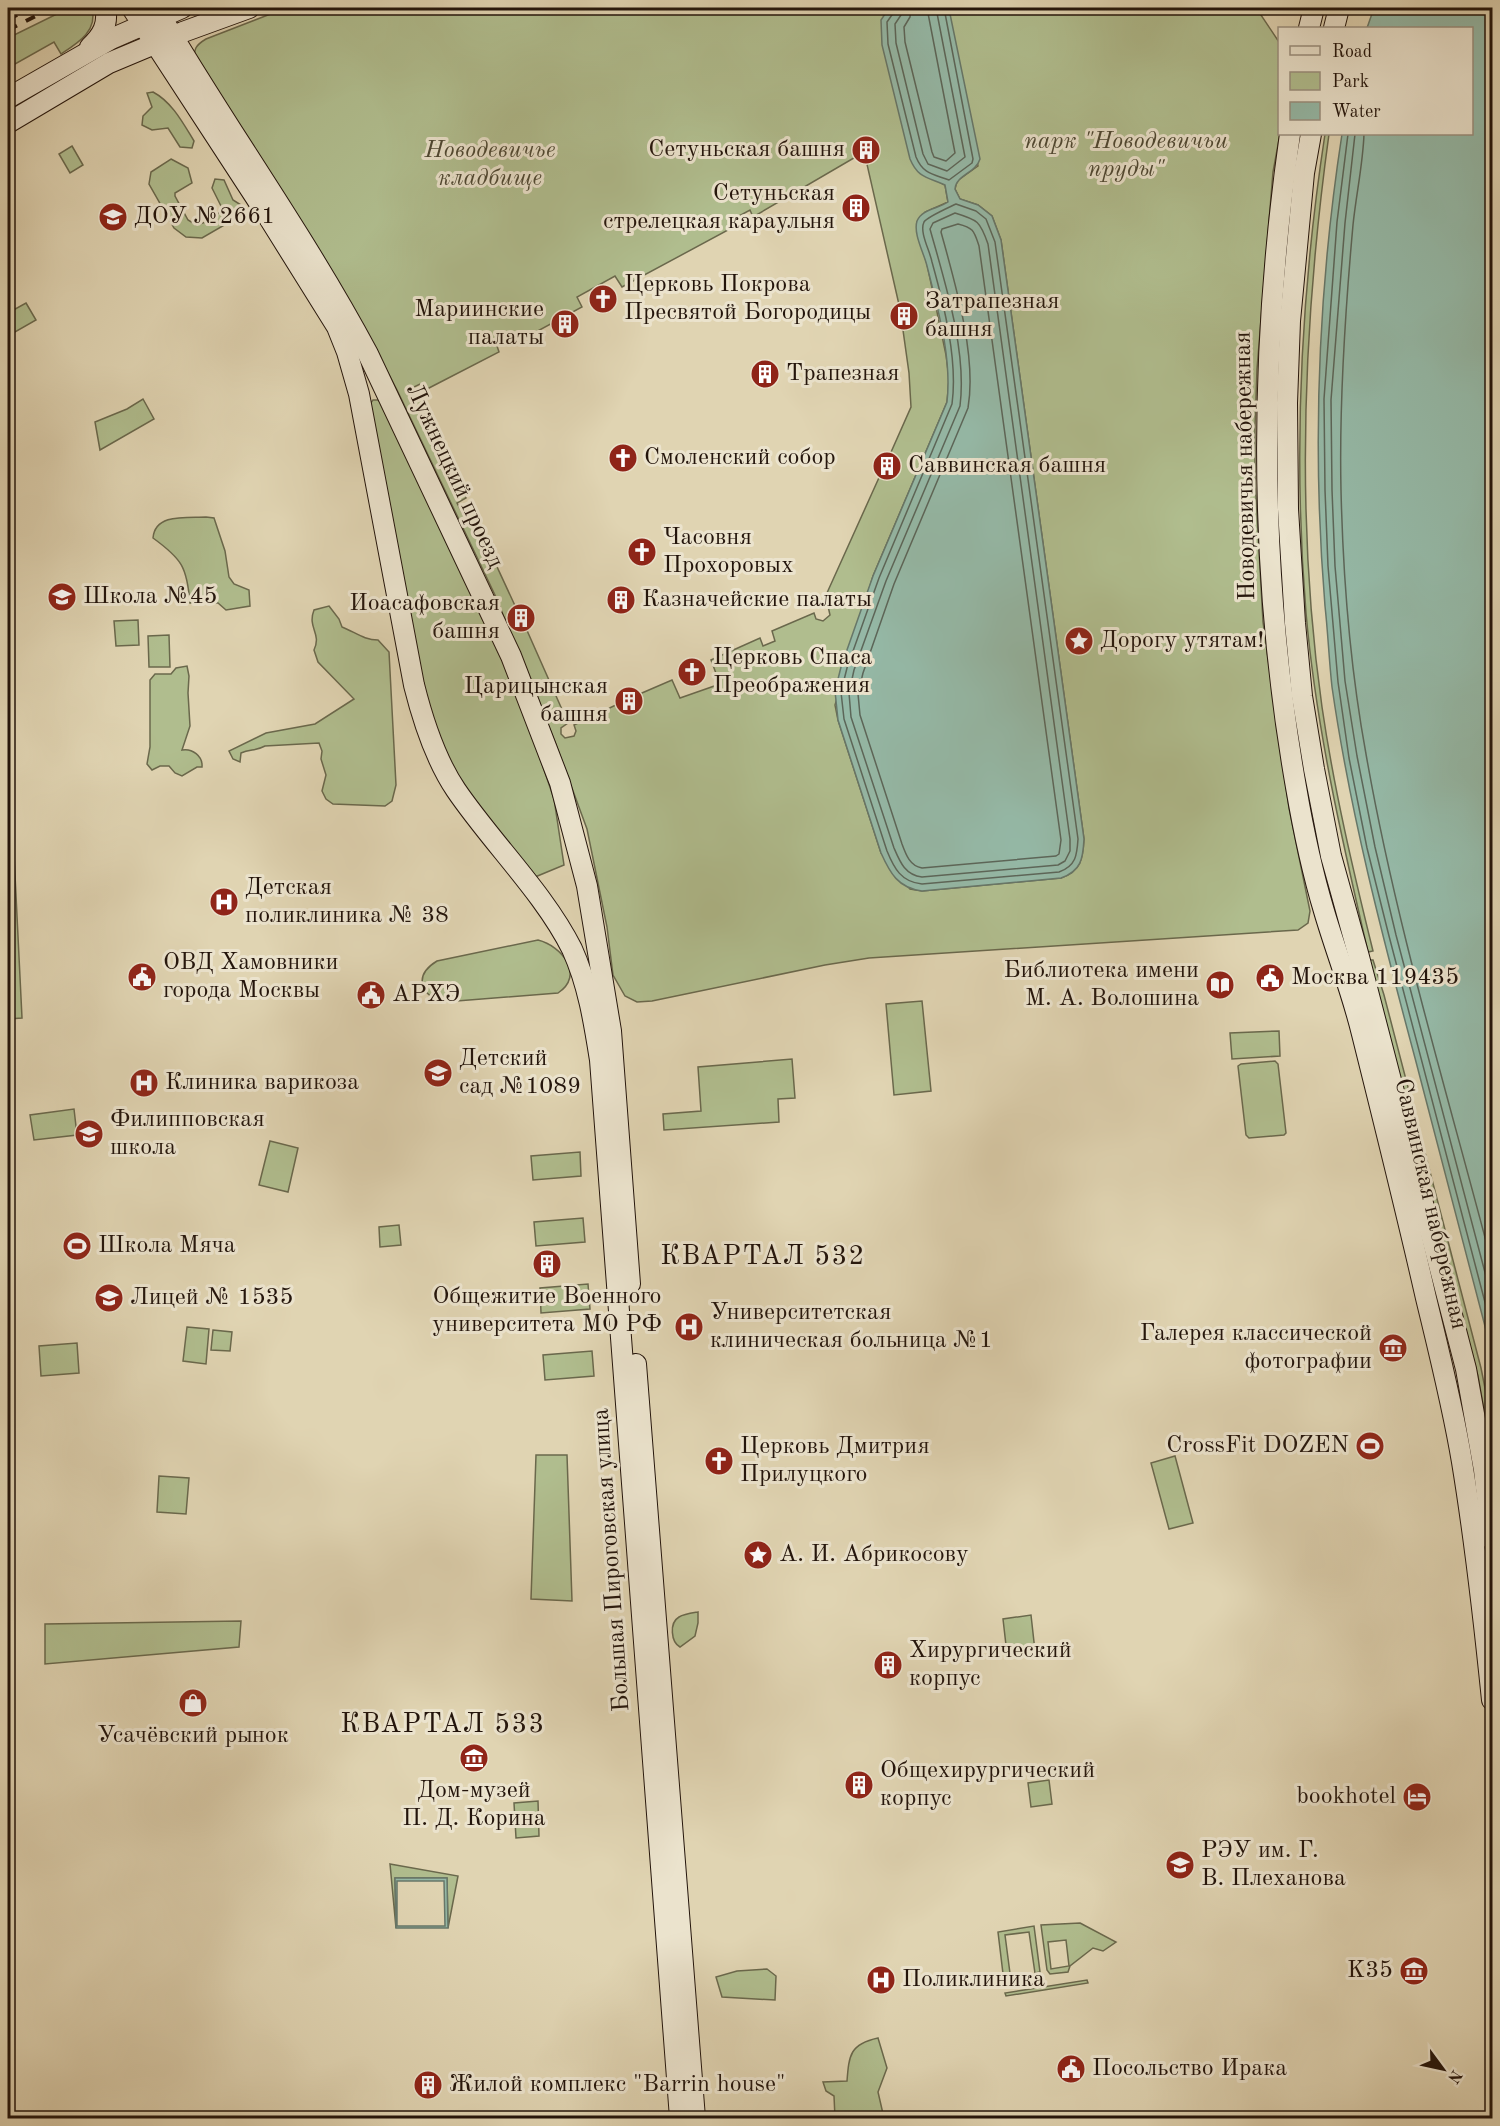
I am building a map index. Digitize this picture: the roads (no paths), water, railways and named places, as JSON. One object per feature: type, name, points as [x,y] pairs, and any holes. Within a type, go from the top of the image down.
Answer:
[{"type":"main road","points":[[81,54],[102,33],[107,19],[105,8]]},
{"type":"main road","name":"Лужнецкий проезд","points":[[132,8],[143,24],[164,40],[357,334],[511,656],[560,783],[587,886],[608,1008]]},
{"type":"main road","points":[[8,98],[81,54],[143,24],[158,10],[182,8]]},
{"type":"main road","points":[[8,123],[109,63],[249,8]]},
{"type":"main road","points":[[1309,27],[1314,8]]},
{"type":"main road","points":[[1334,27],[1339,8]]},
{"type":"main road","name":"Лужнецкий проезд","points":[[158,10],[164,40],[337,327],[345,345],[359,394],[414,685]]},
{"type":"main road","name":"Новодевичья набережная","points":[[1290,135],[1277,236],[1271,309],[1266,414],[1267,514],[1274,629],[1291,757],[1313,869],[1333,938]]},
{"type":"main road","name":"Новодевичья набережная","points":[[1311,135],[1290,321],[1287,403],[1288,509],[1294,623],[1302,696],[1314,769],[1331,856],[1353,935]]},
{"type":"main road","name":"Большая Пироговская улица","points":[[414,685],[428,733],[455,789],[528,883],[560,929],[578,962],[589,999],[600,1060],[680,2118]]},
{"type":"main road","name":"Саввинская набережная","points":[[1353,935],[1466,1369],[1484,1470],[1492,1540]]},
{"type":"main road","name":"Саввинская набережная","points":[[1333,938],[1359,1020],[1447,1386],[1470,1519],[1492,1700]]},
{"type":"main road","name":"Большая Пироговская улица","points":[[608,1008],[614,1058],[695,2118]]},
{"type":"water","points":[[892,8],[949,9],[980,159],[975,168],[959,180],[955,189],[960,199],[978,205],[992,216],[1001,240],[1084,839],[1080,863],[1073,872],[1061,878],[922,891],[901,883],[888,867],[881,853],[838,720],[835,691],[841,667],[873,576],[947,402],[946,351],[916,226],[919,217],[923,214],[948,202],[945,185],[920,173],[910,159],[882,45],[881,20]]},
{"type":"water","points":[[1374,8],[1492,8],[1492,1353],[1368,873],[1339,734],[1332,687],[1325,606],[1318,429],[1327,251],[1342,135],[1473,135],[1473,27],[1367,27]]},
{"type":"water","points":[[395,1878],[447,1878],[448,1928],[396,1928]],"holes":[[[397,1881],[444,1881],[445,1926],[397,1926]]]},
{"type":"railway","points":[[8,19],[32,8]]},
{"type":"railway","points":[[8,30],[52,8]]},
{"type":"place","name":"Сетуньская башня","points":[[866,150]]},
{"type":"place","name":"Сетуньская стрелецкая караульня","points":[[856,208]]},
{"type":"place","name":"ДОУ №2661","points":[[113,217]]},
{"type":"place","name":"Церковь Покрова Пресвятой Богородицы","points":[[603,299]]},
{"type":"place","name":"Затрапезная башня","points":[[904,316]]},
{"type":"place","name":"Мариинские палаты","points":[[565,324]]},
{"type":"place","name":"Трапезная","points":[[765,374]]},
{"type":"place","name":"Смоленский собор","points":[[623,458]]},
{"type":"place","name":"Саввинская башня","points":[[887,466]]},
{"type":"place","name":"Часовня Прохоровых","points":[[642,552]]},
{"type":"place","name":"Школа №45","points":[[62,597]]},
{"type":"place","name":"Казначейские палаты","points":[[621,600]]},
{"type":"place","name":"Иоасафовская башня","points":[[521,618]]},
{"type":"place","name":"Дорогу утятам!","points":[[1079,641]]},
{"type":"place","name":"Церковь Спаса Преображения","points":[[692,672]]},
{"type":"place","name":"Царицынская башня","points":[[629,701]]},
{"type":"place","name":"Детская поликлиника № 38","points":[[224,902]]},
{"type":"place","name":"ОВД Хамовники города Москвы","points":[[142,977]]},
{"type":"place","name":"Москва 119435","points":[[1270,978]]},
{"type":"place","name":"Библиотека имени М. А. Волошина","points":[[1220,985]]},
{"type":"place","name":"АРХЭ","points":[[371,995]]},
{"type":"place","name":"Детский сад №1089","points":[[438,1073]]},
{"type":"place","name":"Клиника варикоза","points":[[144,1083]]},
{"type":"place","name":"Филипповская школа","points":[[89,1134]]},
{"type":"place","name":"Школа Мяча","points":[[77,1246]]},
{"type":"place","name":"Общежитие Военного университета МО РФ","points":[[547,1264]]},
{"type":"place","name":"Лицей № 1535","points":[[109,1298]]},
{"type":"place","name":"Университетская клиническая больница №1","points":[[689,1327]]},
{"type":"place","name":"Галерея классической фотографии","points":[[1393,1348]]},
{"type":"place","name":"CrossFit DOZEN","points":[[1370,1446]]},
{"type":"place","name":"Церковь Дмитрия Прилуцкого","points":[[719,1461]]},
{"type":"place","name":"А. И. Абрикосову","points":[[758,1555]]},
{"type":"place","name":"Хирургический корпус","points":[[888,1665]]},
{"type":"place","name":"Усачёвский рынок","points":[[193,1703]]},
{"type":"place","name":"Дом-музей П. Д. Корина","points":[[474,1758]]},
{"type":"place","name":"Общехирургический корпус","points":[[859,1785]]},
{"type":"place","name":"bookhotel","points":[[1417,1797]]},
{"type":"place","name":"РЭУ им. Г. В. Плеханова","points":[[1180,1865]]},
{"type":"place","name":"K35","points":[[1414,1971]]},
{"type":"place","name":"Поликлиника","points":[[881,1980]]},
{"type":"place","name":"Посольство Ирака","points":[[1071,2069]]},
{"type":"place","name":"Жилой комплекс \"Barrin house\"","points":[[428,2085]]},
{"type":"district","name":"КВАРТАЛ 532","points":[[763,1256]]},
{"type":"district","name":"КВАРТАЛ 533","points":[[443,1724]]},
{"type":"park label","name":"парк \"Новодевичьи пруды\"","points":[[1126,156]]},
{"type":"park label","name":"Новодевичье кладбище","points":[[490,165]]}]
